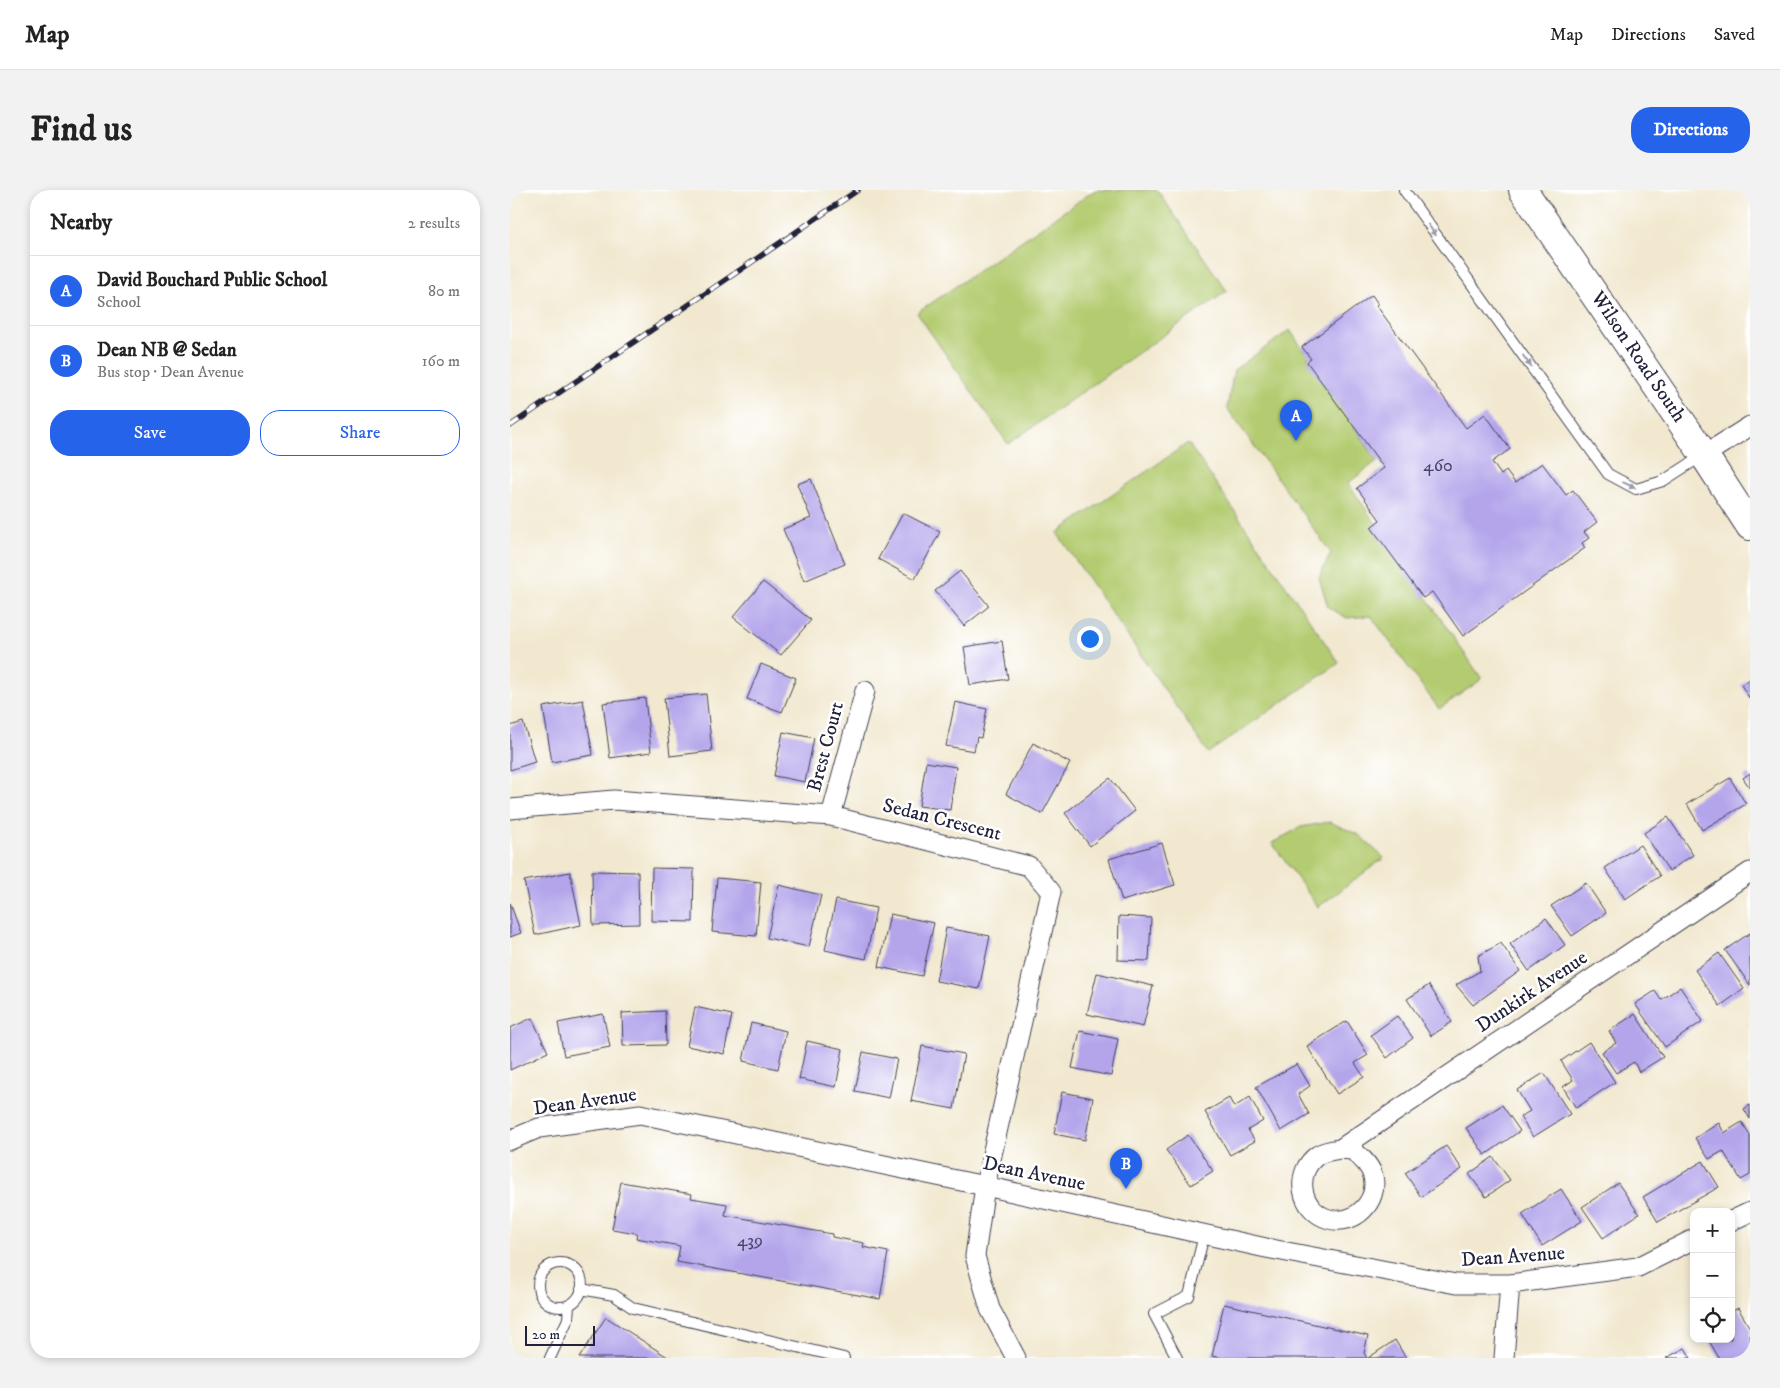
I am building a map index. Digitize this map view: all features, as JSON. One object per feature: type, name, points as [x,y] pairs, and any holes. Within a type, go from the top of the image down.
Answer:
[{"type":"main road","name":"Wilson Road South","points":[[1523,190],[1704,455],[1750,526]]},
{"type":"street","points":[[1704,455],[1750,426]]},
{"type":"street","name":"Brest Court","points":[[831,816],[865,691]]},
{"type":"street","name":"Sedan Crescent","points":[[510,809],[614,800],[831,816],[1029,866],[1051,892],[985,1186]]},
{"type":"street","name":"Dunkirk Avenue","points":[[1340,1149],[1750,872]]},
{"type":"street","name":"Dean Avenue","points":[[510,1140],[539,1128],[640,1114],[985,1186],[1266,1248],[1456,1284],[1510,1284],[1638,1267],[1690,1241]]},
{"type":"street","points":[[985,1186],[975,1256],[990,1309],[1016,1358]]},
{"type":"street","points":[[1735,1219],[1750,1212]]},
{"type":"street","points":[[1504,1358],[1510,1284]]},
{"type":"lane","points":[[1404,190],[1608,474],[1636,489],[1663,481],[1704,455]]},
{"type":"lane","points":[[1177,1358],[1154,1314],[1189,1296],[1204,1234]]},
{"type":"lane","points":[[556,1263],[570,1266],[580,1276],[582,1282],[581,1289],[575,1301],[569,1305],[554,1307],[542,1298],[538,1292],[537,1284],[543,1270],[556,1263]]},
{"type":"lane","points":[[581,1289],[614,1294],[633,1308],[844,1358]]},
{"type":"lane","points":[[550,1358],[568,1319],[569,1305]]},
{"type":"green space","points":[[1095,190],[1157,190],[1227,291],[1008,444],[917,313]]},
{"type":"green space","points":[[1290,330],[1377,461],[1348,483],[1482,679],[1439,709],[1371,616],[1347,618],[1328,607],[1319,577],[1331,553],[1227,408],[1234,370]]},
{"type":"green space","points":[[1188,443],[1339,663],[1208,753],[1057,533]]},
{"type":"green space","points":[[1330,822],[1359,835],[1384,858],[1318,907],[1272,843],[1301,827]]},
{"type":"building","points":[[1372,295],[1378,304],[1376,305],[1466,428],[1485,414],[1510,449],[1492,462],[1501,475],[1506,471],[1515,483],[1542,463],[1566,495],[1573,490],[1597,522],[1584,532],[1589,538],[1582,543],[1585,548],[1463,636],[1432,592],[1423,598],[1371,527],[1380,520],[1357,488],[1384,468],[1307,362],[1311,359],[1302,347]]},
{"type":"building","points":[[811,479],[845,564],[804,581],[783,529],[811,518],[797,484]]},
{"type":"building","points":[[903,513],[940,532],[915,579],[878,559]]},
{"type":"building","points":[[960,571],[989,606],[964,626],[935,591]]},
{"type":"building","points":[[763,582],[811,620],[781,655],[733,617]]},
{"type":"building","points":[[1002,641],[1008,679],[970,685],[964,647]]},
{"type":"building","points":[[761,664],[796,678],[782,712],[747,699]]},
{"type":"building","points":[[1750,679],[1750,699],[1741,685]]},
{"type":"building","points":[[706,694],[712,751],[670,756],[664,698]]},
{"type":"building","points":[[645,698],[651,752],[610,758],[603,703]]},
{"type":"building","points":[[583,700],[593,755],[552,762],[543,707]]},
{"type":"building","points":[[955,702],[987,709],[981,738],[977,737],[974,751],[946,746]]},
{"type":"building","points":[[523,722],[535,762],[510,770],[510,726]]},
{"type":"building","points":[[783,732],[814,738],[805,782],[774,776]]},
{"type":"building","points":[[1033,743],[1070,763],[1042,814],[1006,794]]},
{"type":"building","points":[[926,762],[956,767],[950,810],[919,806]]},
{"type":"building","points":[[1750,773],[1750,788],[1743,778]]},
{"type":"building","points":[[1110,778],[1135,811],[1090,846],[1065,813]]},
{"type":"building","points":[[1730,778],[1746,804],[1702,830],[1687,804]]},
{"type":"building","points":[[1668,817],[1693,855],[1669,871],[1644,833]]},
{"type":"building","points":[[1162,843],[1175,885],[1122,901],[1109,859]]},
{"type":"building","points":[[1640,845],[1660,876],[1625,899],[1605,868]]},
{"type":"building","points":[[652,868],[694,869],[693,922],[651,921]]},
{"type":"building","points":[[592,871],[638,872],[639,924],[593,925]]},
{"type":"building","points":[[570,872],[581,925],[535,935],[524,881]]},
{"type":"building","points":[[717,878],[761,882],[756,936],[712,932]]},
{"type":"building","points":[[1586,883],[1606,913],[1572,936],[1551,906]]},
{"type":"building","points":[[779,885],[821,895],[809,947],[767,938]]},
{"type":"building","points":[[836,900],[876,908],[866,959],[825,950]]},
{"type":"building","points":[[510,903],[521,933],[510,937]]},
{"type":"building","points":[[890,914],[934,923],[922,976],[879,967]]},
{"type":"building","points":[[1119,916],[1151,918],[1149,961],[1118,960]]},
{"type":"building","points":[[1546,918],[1565,945],[1529,971],[1510,944]]},
{"type":"building","points":[[946,928],[990,936],[979,989],[936,981]]},
{"type":"building","points":[[1750,933],[1750,985],[1725,950]]},
{"type":"building","points":[[1501,943],[1520,971],[1473,1005],[1456,985],[1480,971],[1478,956]]},
{"type":"building","points":[[1719,953],[1744,989],[1720,1006],[1695,970]]},
{"type":"building","points":[[1097,973],[1153,986],[1143,1027],[1087,1014]]},
{"type":"building","points":[[1429,985],[1452,1022],[1431,1036],[1407,999]]},
{"type":"building","points":[[1680,987],[1703,1021],[1665,1047],[1635,1004],[1655,991],[1661,1000]]},
{"type":"building","points":[[695,1007],[732,1015],[724,1054],[687,1046]]},
{"type":"building","points":[[665,1011],[666,1045],[623,1046],[622,1013]]},
{"type":"building","points":[[603,1014],[610,1047],[564,1056],[558,1023]]},
{"type":"building","points":[[1635,1014],[1663,1057],[1639,1072],[1634,1062],[1616,1073],[1602,1052],[1616,1043],[1609,1031]]},
{"type":"building","points":[[1397,1016],[1413,1038],[1387,1058],[1371,1035]]},
{"type":"building","points":[[532,1018],[548,1052],[510,1070],[510,1028]]},
{"type":"building","points":[[1347,1021],[1368,1055],[1355,1063],[1364,1077],[1337,1094],[1307,1046]]},
{"type":"building","points":[[751,1023],[786,1031],[778,1069],[743,1061]]},
{"type":"building","points":[[1080,1031],[1118,1039],[1111,1076],[1072,1068]]},
{"type":"building","points":[[807,1041],[843,1049],[836,1087],[799,1079]]},
{"type":"building","points":[[1589,1042],[1615,1082],[1576,1108],[1563,1087],[1573,1080],[1561,1061]]},
{"type":"building","points":[[922,1046],[964,1054],[954,1109],[911,1101]]},
{"type":"building","points":[[863,1052],[897,1059],[889,1098],[855,1091]]},
{"type":"building","points":[[1297,1064],[1310,1086],[1298,1094],[1309,1114],[1281,1131],[1256,1087]]},
{"type":"building","points":[[1544,1073],[1570,1114],[1533,1137],[1520,1117],[1530,1111],[1517,1090]]},
{"type":"building","points":[[1062,1092],[1093,1098],[1085,1140],[1054,1134]]},
{"type":"building","points":[[1250,1097],[1263,1121],[1248,1130],[1255,1141],[1230,1155],[1205,1112],[1229,1098],[1234,1107]]},
{"type":"building","points":[[1502,1105],[1520,1131],[1485,1155],[1466,1128]]},
{"type":"building","points":[[1750,1105],[1750,1119],[1744,1109]]},
{"type":"building","points":[[1742,1122],[1750,1135],[1750,1175],[1741,1180],[1723,1151],[1709,1159],[1695,1138],[1719,1123],[1724,1133]]},
{"type":"building","points":[[1188,1135],[1213,1171],[1191,1185],[1166,1150]]},
{"type":"building","points":[[1446,1146],[1462,1169],[1421,1197],[1405,1173]]},
{"type":"building","points":[[1493,1157],[1510,1180],[1486,1197],[1469,1174]]},
{"type":"building","points":[[1703,1161],[1719,1187],[1658,1222],[1643,1197]]},
{"type":"building","points":[[621,1182],[692,1194],[691,1198],[727,1204],[725,1215],[832,1234],[832,1237],[864,1243],[863,1247],[888,1252],[880,1299],[677,1262],[680,1246],[636,1238],[637,1233],[612,1229]]},
{"type":"building","points":[[1618,1183],[1639,1214],[1603,1238],[1582,1207]]},
{"type":"building","points":[[1561,1189],[1582,1221],[1542,1246],[1522,1214]]},
{"type":"building","points":[[1224,1304],[1368,1336],[1364,1353],[1367,1358],[1222,1358],[1212,1356]]},
{"type":"building","points":[[1738,1308],[1750,1328],[1750,1355],[1745,1358],[1719,1358],[1710,1343],[1735,1343],[1735,1310]]},
{"type":"building","points":[[606,1317],[669,1358],[579,1358]]},
{"type":"building","points":[[1395,1340],[1406,1358],[1368,1358]]},
{"type":"building","points":[[1685,1348],[1691,1358],[1666,1358]]},
{"type":"railway","points":[[510,426],[858,190]]},
{"type":"place","name":"David Bouchard Public School","points":[[1296,441]]},
{"type":"place","name":"Dean NB @ Sedan","points":[[1126,1189]]}]
